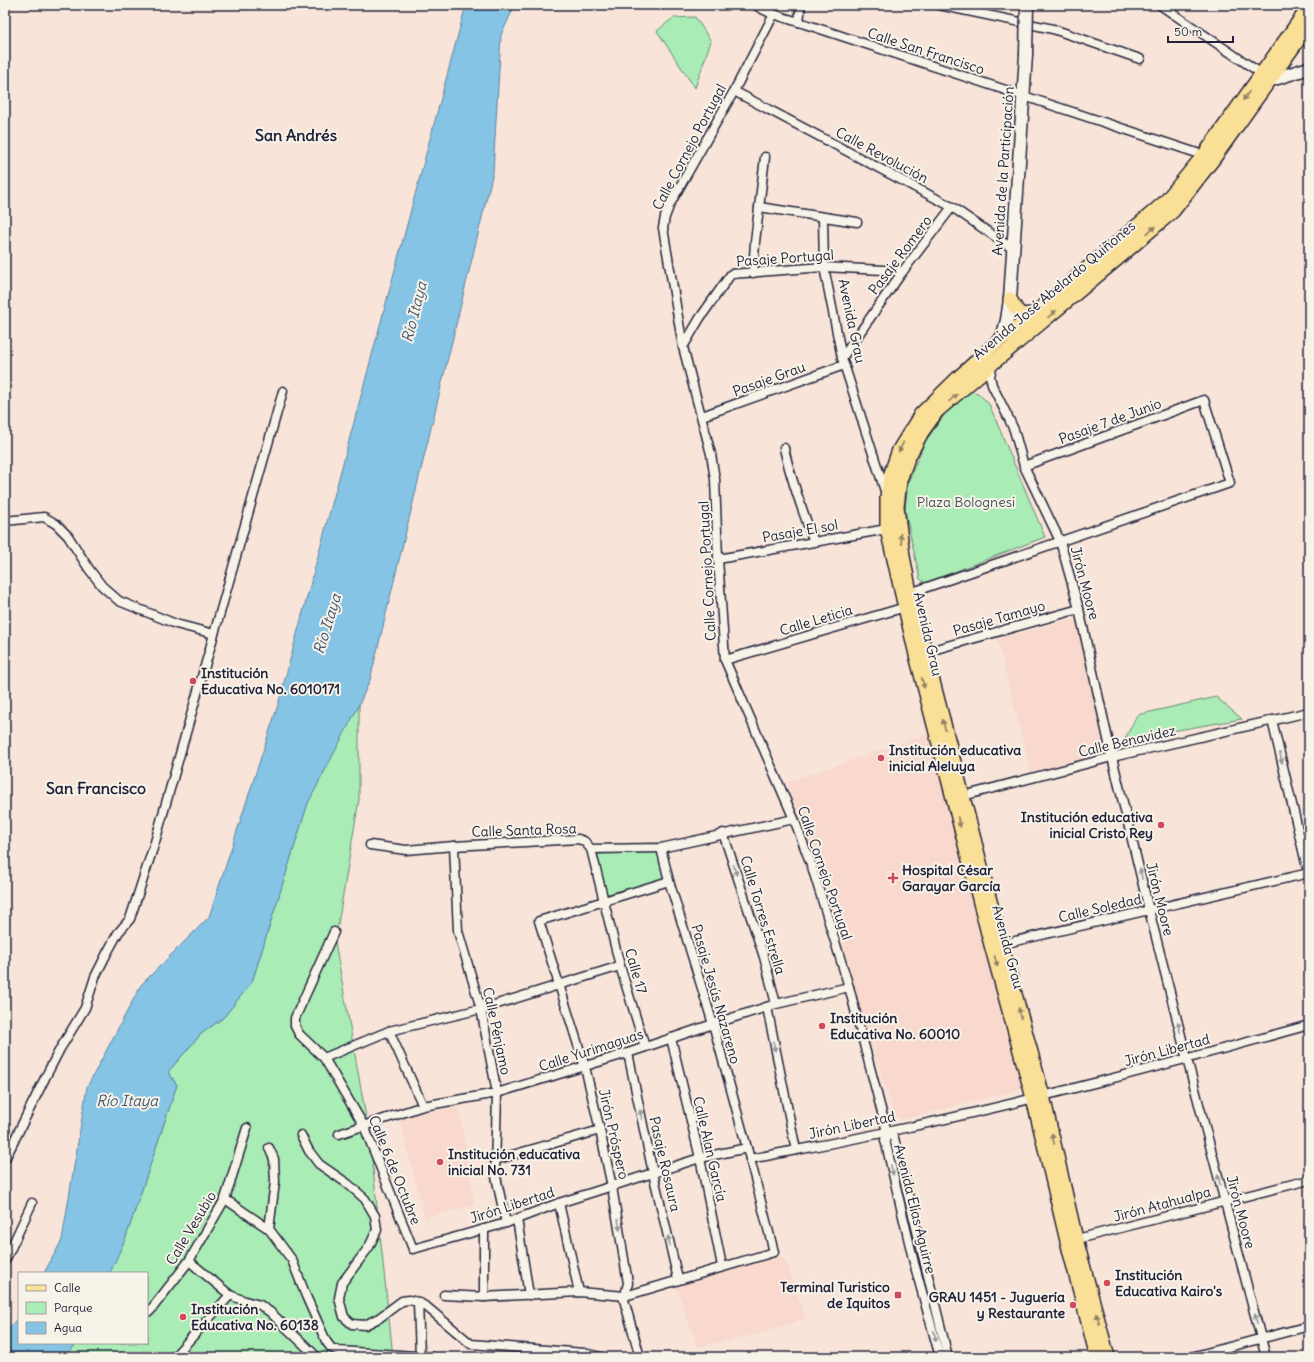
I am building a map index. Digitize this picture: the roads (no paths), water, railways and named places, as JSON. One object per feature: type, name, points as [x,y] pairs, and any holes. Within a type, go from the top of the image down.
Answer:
[{"type":"main road","name":"Avenida de la Participación","points":[[1002,338],[1007,320],[1010,299],[1026,55],[1027,5]]},
{"type":"main road","name":"Avenida José Abelardo Quiñones","points":[[1266,77],[1309,7]]},
{"type":"main road","name":"Avenida José Abelardo Quiñones","points":[[908,600],[897,507],[900,480],[908,458],[922,432],[938,411],[1173,211],[1208,157],[1266,77],[1309,25]]},
{"type":"main road","points":[[1266,77],[1309,68]]},
{"type":"main road","name":"Avenida José Abelardo Quiñones","points":[[921,414],[1002,338],[1034,314],[1165,202],[1208,157]]},
{"type":"main road","points":[[1010,299],[1018,313],[1021,315],[1034,314]]},
{"type":"main road","name":"Avenida Grau","points":[[921,414],[899,450],[891,473],[887,497],[887,529],[908,600],[920,654],[996,944],[1038,1097],[1072,1240],[1097,1357]]},
{"type":"main road","name":"Avenida Grau","points":[[1072,1240],[1108,1357]]},
{"type":"street","name":"Calle San Francisco","points":[[756,5],[774,14],[1208,157]]},
{"type":"street","points":[[798,22],[801,5]]},
{"type":"street","points":[[939,5],[1053,29],[1140,59]]},
{"type":"street","points":[[1160,5],[1266,77]]},
{"type":"street","name":"Calle Cornejo Portugal","points":[[774,14],[734,91],[679,186],[665,217],[663,228],[683,347],[702,416],[715,479],[718,559],[726,660],[794,819],[812,867],[849,987],[888,1132]]},
{"type":"street","name":"Calle Revolución","points":[[734,91],[952,207],[1013,249]]},
{"type":"street","points":[[753,273],[759,207],[766,157]]},
{"type":"street","points":[[759,207],[857,222]]},
{"type":"street","name":"Pasaje Romero","points":[[843,361],[903,271],[952,207]]},
{"type":"street","name":"Avenida Grau","points":[[823,217],[824,267],[843,361],[887,497]]},
{"type":"street","name":"Pasaje Portugal","points":[[683,347],[700,318],[731,274],[824,267],[903,271]]},
{"type":"street","name":"Jirón Moore","points":[[1002,338],[990,376],[992,385],[1014,430],[1024,466],[1060,541],[1079,609],[1112,757],[1186,1059],[1266,1357]]},
{"type":"street","name":"Pasaje Grau","points":[[702,416],[843,361]]},
{"type":"street","points":[[5,1159],[60,1049],[85,1008],[95,977],[107,953],[118,933],[130,919],[155,842],[283,391]]},
{"type":"street","name":"Pasaje 7 de Junio","points":[[1024,466],[1204,400],[1230,483]]},
{"type":"street","points":[[784,448],[796,493],[814,542]]},
{"type":"street","name":"Calle Leticia","points":[[726,660],[908,600],[1060,541],[1230,483]]},
{"type":"street","points":[[5,521],[44,517],[56,524],[68,536],[102,586],[119,601],[176,624],[214,634]]},
{"type":"street","name":"Pasaje El sol","points":[[718,559],[887,529]]},
{"type":"street","name":"Pasaje Tamayo","points":[[920,654],[1079,609]]},
{"type":"street","name":"Calle Benavidez","points":[[958,797],[1112,757],[1309,712]]},
{"type":"street","points":[[1272,720],[1309,874]]},
{"type":"street","name":"Calle Santa Rosa","points":[[370,845],[406,850],[578,839],[584,841],[591,849],[660,848],[723,833],[794,819]]},
{"type":"street","name":"Calle Torres Estrella","points":[[723,833],[764,957],[776,1004]]},
{"type":"street","name":"Calle Pénjamo","points":[[454,846],[458,931],[481,1009],[497,1093],[495,1160],[506,1223]]},
{"type":"street","name":"Pasaje Jesús Nazareno","points":[[660,848],[713,1024],[746,1148]]},
{"type":"street","name":"Calle 17","points":[[591,849],[620,966],[645,1047]]},
{"type":"street","name":"Calle Soledad","points":[[996,944],[1011,942],[1309,874]]},
{"type":"street","points":[[604,902],[669,881]]},
{"type":"street","name":"Jirón Próspero","points":[[604,902],[539,921],[585,1067],[600,1130],[612,1187],[628,1284],[624,1300],[640,1357]]},
{"type":"street","name":"Calle 6 de Octubre","points":[[334,932],[295,1018],[295,1026],[299,1034],[324,1058],[364,1126],[413,1249]]},
{"type":"street","points":[[324,1058],[389,1031],[481,1009],[620,966]]},
{"type":"street","name":"Calle Yurimaguas","points":[[339,1134],[423,1106],[497,1093],[628,1054],[671,1038],[776,1004],[849,987]]},
{"type":"street","points":[[767,1007],[796,1150]]},
{"type":"street","name":"Jirón Libertad","points":[[750,1159],[888,1132],[1038,1097],[1186,1059],[1309,1025]]},
{"type":"street","points":[[389,1031],[423,1106]]},
{"type":"street","name":"Calle Alan García","points":[[671,1038],[700,1158],[722,1266]]},
{"type":"street","name":"Pasaje Rosaura","points":[[628,1054],[653,1173],[678,1279]]},
{"type":"street","name":"Calle Vesubio","points":[[150,1311],[189,1261],[225,1199],[247,1128]]},
{"type":"street","points":[[495,1160],[600,1130]]},
{"type":"street","name":"Avenida Elías Aguirre","points":[[940,1357],[920,1284],[885,1140],[888,1132],[894,1138],[948,1357]]},
{"type":"street","points":[[301,1135],[309,1151],[319,1164],[348,1184],[365,1199],[375,1216],[377,1230],[369,1247],[342,1283],[340,1298],[344,1317],[352,1324],[366,1325],[379,1318],[402,1300],[409,1300],[418,1302],[439,1316],[471,1344],[584,1353],[601,1357]]},
{"type":"street","points":[[269,1148],[274,1160],[275,1182],[269,1229]]},
{"type":"street","points":[[444,1295],[484,1298],[579,1292],[626,1296],[678,1279],[774,1252],[746,1148]]},
{"type":"street","name":"Jirón Libertad","points":[[413,1249],[506,1223],[559,1203],[700,1158],[746,1148]]},
{"type":"street","name":"Jirón Atahualpa","points":[[1072,1240],[1309,1180]]},
{"type":"street","points":[[225,1199],[269,1229],[292,1260],[326,1342],[331,1348],[339,1351],[431,1357]]},
{"type":"street","points":[[5,1261],[32,1203]]},
{"type":"street","points":[[559,1203],[579,1292]]},
{"type":"street","points":[[517,1219],[529,1295]]},
{"type":"street","points":[[484,1229],[484,1298]]},
{"type":"street","points":[[189,1261],[230,1295],[260,1305],[277,1318],[317,1357]]},
{"type":"street","points":[[920,1284],[929,1281]]},
{"type":"street","points":[[174,1357],[230,1295]]},
{"type":"street","points":[[418,1302],[420,1356]]},
{"type":"street","points":[[1191,1357],[1309,1326]]},
{"type":"water","name":"Río Itaya","points":[[466,5],[515,5],[501,35],[493,172],[370,680],[357,709],[308,803],[252,982],[223,1018],[201,1034],[168,1072],[177,1085],[126,1237],[110,1272],[45,1272],[62,1240],[87,1087],[141,985],[209,917],[278,705]]},
{"type":"water","points":[[18,1318],[18,1344],[76,1344],[65,1357],[5,1357],[5,1332]]},
{"type":"place","name":"Institución Educativa No. 6010171","points":[[193,681]]},
{"type":"place","name":"Institución educativa inicial Aleluya","points":[[881,758]]},
{"type":"place","name":"Institución educativa inicial Cristo Rey","points":[[1161,825]]},
{"type":"place","name":"Hospital César Garayar García","points":[[893,878]]},
{"type":"place","name":"Institución Educativa No. 60010","points":[[822,1026]]},
{"type":"place","name":"Institución educativa inicial No. 731","points":[[440,1162]]},
{"type":"place","name":"Institución Educativa Kairo's","points":[[1107,1283]]},
{"type":"place","name":"Terminal Turistico de Iquitos","points":[[898,1295]]},
{"type":"place","name":"GRAU 1451 - Juguería y Restaurante","points":[[1073,1305]]},
{"type":"place","name":"Institución Educativa No. 60138","points":[[183,1317]]},
{"type":"district","name":"San Andrés","points":[[296,135]]},
{"type":"district","name":"San Francisco","points":[[96,788]]},
{"type":"park label","name":"Plaza Bolognesi","points":[[966,502]]}]
